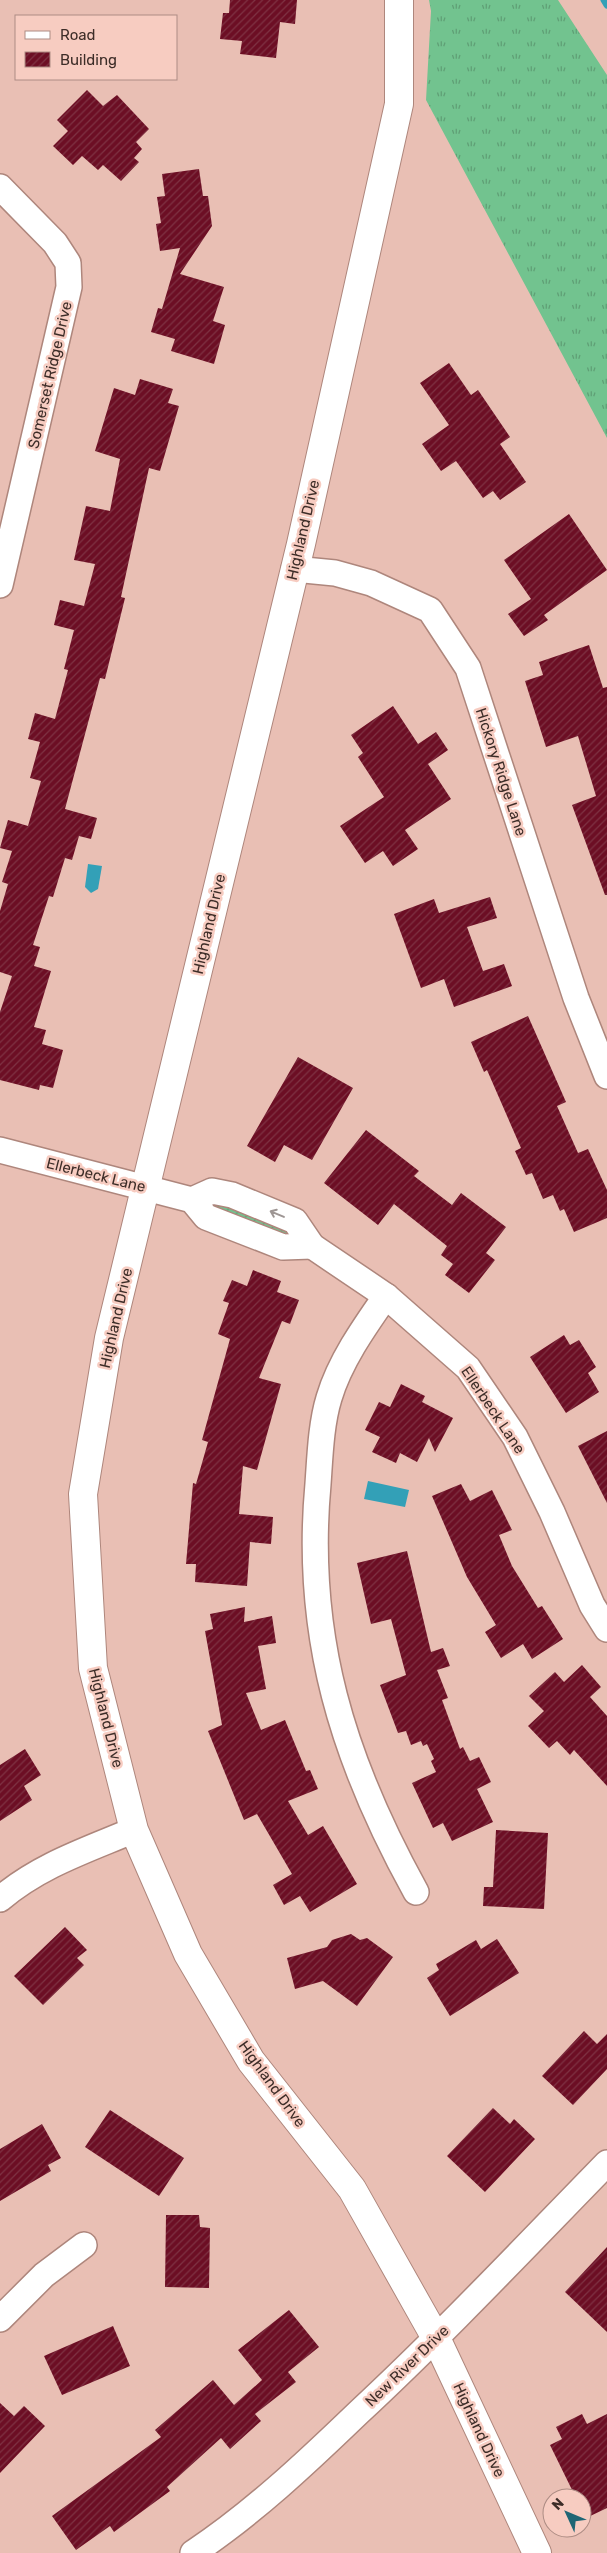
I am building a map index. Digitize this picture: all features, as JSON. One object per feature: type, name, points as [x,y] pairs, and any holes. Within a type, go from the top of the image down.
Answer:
[{"type":"street","name":"Highland Drive","points":[[399,0],[399,104],[294,569],[110,1338],[83,1494],[93,1668],[134,1830],[188,1954],[251,2061],[352,2190],[436,2338],[537,2553]]},
{"type":"street","name":"Somerset Ridge Drive","points":[[0,187],[56,243],[68,263],[69,287],[0,585]]},
{"type":"street","name":"Hickory Ridge Lane","points":[[294,569],[334,573],[371,583],[430,610],[468,668],[576,998],[607,1076]]},
{"type":"street","name":"Ellerbeck Lane","points":[[0,1150],[192,1200],[206,1217],[283,1247],[312,1246],[386,1296],[468,1368],[516,1437],[552,1512],[592,1605],[607,1629]]},
{"type":"street","points":[[386,1296],[356,1340],[329,1397],[314,1519],[319,1628],[326,1662],[352,1755],[385,1835],[416,1892]]},
{"type":"street","points":[[0,1899],[33,1874],[53,1862],[134,1830]]},
{"type":"street","name":"New River Drive","points":[[193,2553],[232,2527],[317,2453],[436,2338],[607,2163]]},
{"type":"street","points":[[0,2319],[44,2275],[84,2245]]},
{"type":"green space","points":[[429,0],[558,0],[607,75],[607,438],[426,100],[431,11]]},
{"type":"green space","points":[[214,1199],[293,1230],[287,1240],[214,1213],[210,1204]]},
{"type":"water","points":[[88,864],[102,866],[98,889],[91,893],[85,887]]},
{"type":"water","points":[[368,1481],[409,1490],[405,1507],[364,1499]]},
{"type":"building","points":[[230,0],[297,0],[295,24],[280,22],[276,58],[240,54],[242,41],[220,39],[223,13],[229,13]]},
{"type":"building","points":[[87,90],[103,106],[117,95],[149,129],[136,142],[142,149],[134,158],[139,162],[121,181],[103,165],[98,170],[82,156],[73,165],[53,146],[68,131],[57,120]]},
{"type":"building","points":[[199,169],[203,196],[208,196],[212,226],[180,274],[224,287],[213,321],[225,325],[214,364],[171,351],[175,339],[151,332],[158,308],[162,309],[180,248],[160,251],[156,224],[161,223],[157,197],[165,196],[162,174]]},
{"type":"building","points":[[449,363],[471,395],[478,390],[510,437],[500,444],[526,482],[500,500],[493,491],[483,498],[456,461],[441,471],[422,444],[449,425],[420,383]]},
{"type":"building","points":[[140,379],[173,389],[168,403],[179,406],[160,471],[149,468],[121,597],[125,598],[105,679],[100,678],[65,809],[97,818],[91,839],[79,836],[72,860],[65,858],[53,897],[49,896],[33,945],[40,947],[34,966],[51,971],[34,1027],[46,1030],[42,1044],[63,1050],[53,1088],[40,1085],[39,1090],[0,1080],[0,1012],[12,976],[0,972],[0,911],[8,884],[2,882],[12,851],[0,848],[8,820],[28,826],[41,781],[30,778],[40,742],[28,739],[35,713],[55,719],[68,670],[64,669],[74,630],[54,625],[60,600],[84,606],[95,564],[74,560],[86,506],[110,511],[120,459],[95,451],[114,388],[135,395]]},
{"type":"building","points":[[569,514],[607,570],[544,615],[548,620],[524,636],[508,614],[531,599],[504,560]]},
{"type":"building","points":[[589,645],[603,688],[607,687],[607,895],[605,895],[572,805],[596,796],[578,736],[546,747],[525,681],[543,675],[539,662]]},
{"type":"building","points":[[393,706],[418,744],[436,732],[448,750],[428,764],[451,799],[405,830],[418,849],[393,866],[383,851],[365,863],[340,826],[384,797],[358,757],[363,753],[351,735]]},
{"type":"building","points":[[490,897],[497,918],[467,927],[483,971],[504,964],[512,986],[454,1007],[444,979],[421,988],[394,914],[434,899],[439,913]]},
{"type":"building","points":[[528,1016],[566,1102],[557,1106],[578,1153],[588,1149],[607,1190],[607,1218],[574,1232],[564,1209],[560,1211],[553,1195],[543,1199],[532,1173],[526,1175],[515,1151],[521,1148],[487,1070],[484,1072],[471,1042]]},
{"type":"building","points":[[298,1057],[353,1088],[312,1160],[284,1145],[275,1162],[247,1146]]},
{"type":"building","points":[[366,1130],[419,1171],[414,1176],[452,1205],[461,1193],[506,1227],[486,1253],[495,1260],[469,1293],[445,1275],[453,1264],[441,1255],[447,1246],[394,1204],[378,1225],[324,1183]]},
{"type":"building","points":[[253,1270],[281,1281],[277,1292],[299,1300],[290,1324],[282,1321],[259,1378],[281,1384],[257,1470],[243,1466],[239,1514],[273,1517],[271,1544],[250,1542],[247,1586],[195,1582],[196,1564],[186,1564],[193,1483],[196,1484],[208,1442],[202,1440],[230,1339],[218,1334],[229,1303],[223,1301],[232,1280],[247,1286]]},
{"type":"building","points":[[564,1335],[570,1345],[579,1340],[596,1367],[588,1373],[599,1392],[566,1413],[530,1357]]},
{"type":"building","points":[[401,1384],[425,1396],[422,1402],[453,1418],[435,1452],[429,1438],[417,1462],[400,1453],[396,1463],[372,1452],[380,1437],[365,1430],[379,1402],[390,1407]]},
{"type":"building","points":[[607,1431],[607,1503],[578,1446]]},
{"type":"building","points":[[461,1484],[470,1501],[492,1490],[512,1530],[499,1535],[512,1566],[538,1608],[542,1606],[563,1639],[532,1659],[523,1644],[501,1658],[485,1632],[496,1625],[467,1577],[432,1496]]},
{"type":"building","points":[[407,1551],[431,1652],[443,1648],[450,1666],[437,1670],[448,1698],[442,1700],[460,1749],[463,1747],[470,1761],[479,1757],[491,1782],[477,1789],[493,1822],[452,1841],[443,1823],[433,1828],[412,1783],[436,1772],[431,1761],[434,1759],[427,1744],[423,1746],[421,1741],[411,1745],[406,1731],[398,1733],[380,1685],[406,1675],[391,1619],[371,1624],[357,1563]]},
{"type":"building","points":[[245,1607],[244,1622],[272,1616],[276,1643],[258,1646],[266,1689],[246,1693],[261,1730],[285,1720],[306,1771],[310,1770],[318,1789],[288,1801],[308,1835],[323,1826],[357,1884],[310,1912],[300,1896],[284,1905],[273,1885],[292,1874],[257,1814],[244,1820],[208,1731],[222,1725],[205,1631],[213,1629],[210,1614]]},
{"type":"building","points":[[582,1665],[601,1687],[590,1697],[607,1716],[607,1786],[574,1750],[570,1755],[557,1741],[549,1748],[528,1726],[544,1711],[529,1696],[555,1672],[564,1682]]},
{"type":"building","points":[[25,1749],[41,1775],[24,1786],[32,1800],[0,1821],[0,1765]]},
{"type":"building","points":[[496,1830],[548,1833],[544,1909],[483,1906],[484,1887],[493,1887]]},
{"type":"building","points":[[65,1927],[87,1950],[77,1958],[84,1965],[43,2005],[14,1976]]},
{"type":"building","points":[[351,1934],[360,1940],[367,1938],[393,1957],[357,2006],[323,1981],[295,1989],[287,1958],[327,1947],[332,1940]]},
{"type":"building","points":[[497,1939],[519,1973],[450,2016],[427,1978],[439,1970],[436,1964],[476,1940],[481,1949]]},
{"type":"building","points":[[584,2031],[597,2044],[607,2034],[607,2069],[573,2105],[542,2076]]},
{"type":"building","points":[[493,2108],[510,2124],[514,2119],[535,2139],[485,2192],[447,2156]]},
{"type":"building","points":[[110,2110],[184,2158],[159,2196],[85,2147]]},
{"type":"building","points":[[42,2124],[61,2158],[48,2165],[51,2171],[0,2201],[0,2149]]},
{"type":"building","points":[[166,2215],[199,2215],[200,2227],[210,2228],[209,2288],[165,2287]]},
{"type":"building","points":[[607,2247],[607,2332],[565,2292]]},
{"type":"building","points":[[289,2310],[319,2347],[288,2372],[296,2382],[255,2414],[261,2421],[230,2449],[221,2438],[167,2487],[170,2491],[114,2532],[110,2526],[76,2550],[52,2516],[161,2437],[155,2430],[213,2380],[234,2405],[262,2380],[238,2350]]},
{"type":"building","points":[[113,2326],[130,2366],[62,2395],[44,2356]]},
{"type":"building","points":[[0,2403],[14,2416],[24,2406],[45,2426],[0,2473]]},
{"type":"building","points":[[582,2414],[587,2424],[607,2414],[607,2508],[592,2515],[592,2488],[571,2488],[550,2445],[562,2439],[556,2427]]},
{"type":"waterway","points":[[604,0],[607,5]]}]
